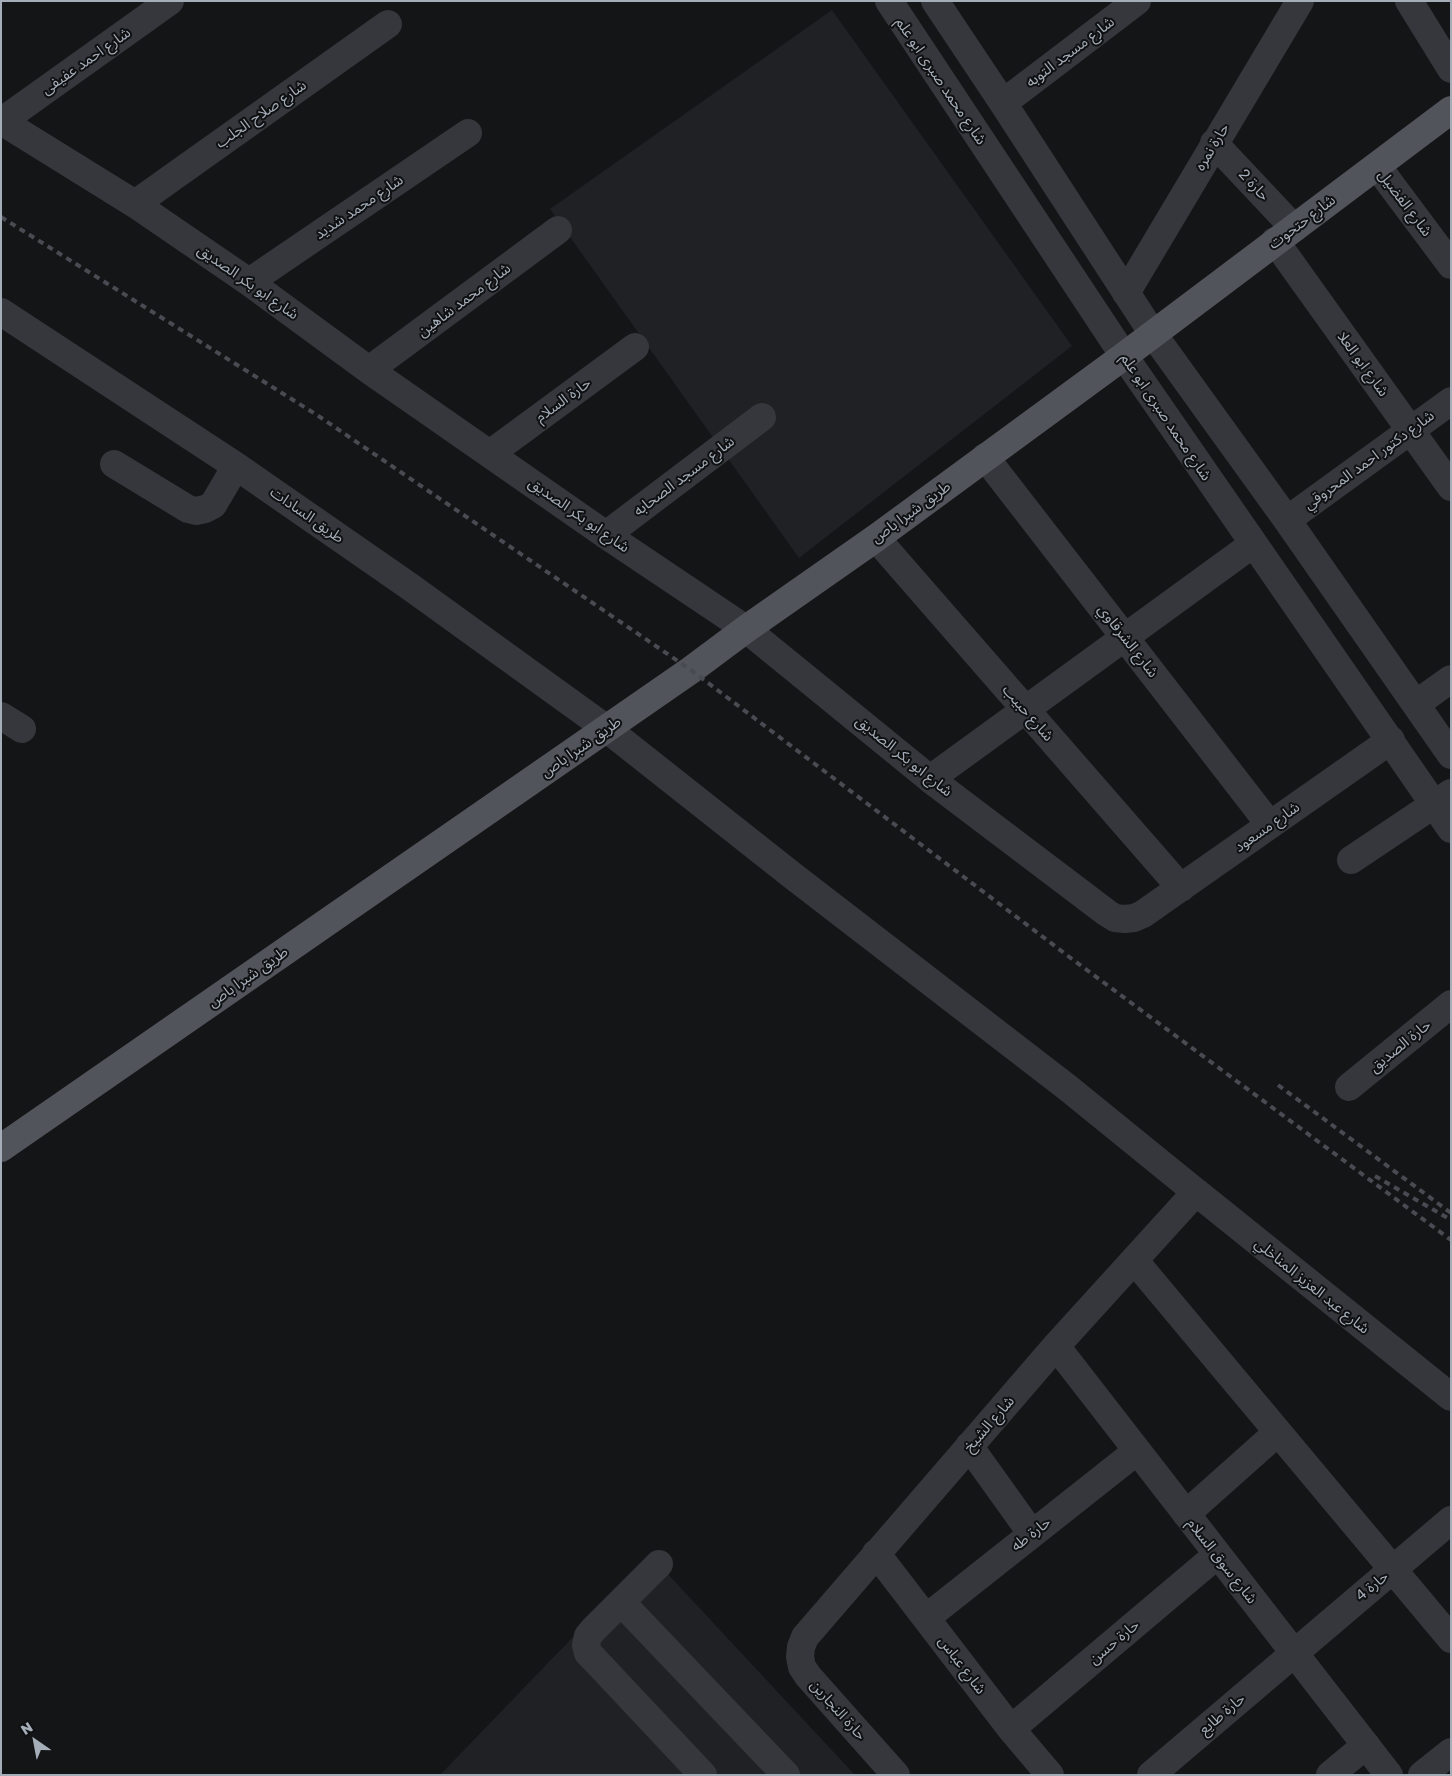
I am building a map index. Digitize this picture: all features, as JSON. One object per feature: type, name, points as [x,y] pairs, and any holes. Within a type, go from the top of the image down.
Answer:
[{"type":"main road","name":"شارع حتحوت","points":[[1153,334],[1451,110]]},
{"type":"main road","name":"طريق شبرا باص","points":[[1,1148],[691,670],[876,538],[1153,334]]},
{"type":"street","name":"شارع احمد عفيفى","points":[[1,121],[170,1]]},
{"type":"street","name":"شارع محمد صبرى ابو علم","points":[[889,1],[1124,356],[1253,544],[1391,740],[1442,799],[1451,829]]},
{"type":"street","points":[[934,1],[1003,103],[1153,334],[1287,520],[1451,755]]},
{"type":"street","name":"شارع مسجد التوبه","points":[[1003,103],[1137,1]]},
{"type":"street","name":"حارة نمره","points":[[1126,293],[1300,1]]},
{"type":"street","points":[[1409,1],[1451,69]]},
{"type":"street","name":"شارع صلاح الجلب","points":[[135,204],[388,24]]},
{"type":"street","name":"شارع ابو بكر الصديق","points":[[1,121],[135,204],[249,282],[369,370],[491,453],[606,535],[746,629],[930,779],[1107,913],[1115,918],[1125,920],[1143,914]]},
{"type":"street","name":"شارع محمد شديد","points":[[249,282],[468,133]]},
{"type":"street","name":"حارة 2","points":[[1214,143],[1284,234]]},
{"type":"street","name":"شارع الفضيل","points":[[1377,166],[1451,265]]},
{"type":"street","name":"شارع محمد شاهين","points":[[369,370],[558,230]]},
{"type":"street","name":"شارع ابو العلا","points":[[1284,234],[1410,430],[1451,487]]},
{"type":"street","name":"طريق السادات","points":[[1,312],[236,466],[417,592],[607,729],[793,876],[1068,1088],[1196,1192]]},
{"type":"street","name":"حارة السلام","points":[[491,453],[635,347]]},
{"type":"street","name":"شارع دكتور احمد المحروقي","points":[[1287,520],[1451,401]]},
{"type":"street","name":"شارع مسجد الصحابه","points":[[606,535],[762,416]]},
{"type":"street","name":"شارع الشرقاوي","points":[[985,457],[1270,825]]},
{"type":"street","points":[[114,464],[188,510],[196,511],[213,505],[236,466]]},
{"type":"street","name":"شارع حبيب","points":[[876,538],[1181,888]]},
{"type":"street","points":[[930,779],[1253,544]]},
{"type":"street","points":[[1416,704],[1451,679]]},
{"type":"street","name":"شارع مسعود","points":[[1143,914],[1391,740]]},
{"type":"street","points":[[1352,860],[1442,799]]},
{"type":"street","name":"حارة الصديق","points":[[1348,1087],[1451,1004]]},
{"type":"street","name":"شارع الشيخ","points":[[805,1636],[1056,1346],[1196,1192]]},
{"type":"street","name":"شارع عبد العزيز المناخلي","points":[[1196,1192],[1451,1397]]},
{"type":"street","points":[[1134,1260],[1451,1639]]},
{"type":"street","name":"شارع سوق السلام","points":[[1056,1346],[1389,1775]]},
{"type":"street","points":[[1186,1514],[1278,1432]]},
{"type":"street","points":[[969,1446],[1032,1534]]},
{"type":"street","name":"حارة طه","points":[[926,1618],[1137,1451]]},
{"type":"street","name":"حارة 4","points":[[1294,1653],[1451,1520]]},
{"type":"street","name":"شارع عباس","points":[[876,1553],[1011,1729],[1050,1775]]},
{"type":"street","name":"حارة حسن","points":[[1011,1729],[1217,1554]]},
{"type":"street","points":[[659,1564],[588,1636],[586,1645],[588,1653],[703,1775]]},
{"type":"street","points":[[621,1602],[776,1771]]},
{"type":"street","name":"حارة النجارين","points":[[805,1636],[800,1657],[802,1667],[896,1775]]},
{"type":"street","name":"حارة طايع","points":[[1150,1775],[1294,1653]]},
{"type":"street","points":[[1330,1775],[1366,1745]]},
{"type":"street","points":[[1422,1775],[1451,1752]]},
{"type":"shaded area","points":[[832,10],[1072,346],[799,558],[550,209]]},
{"type":"shaded area","points":[[651,1556],[855,1775],[440,1775]]},
{"type":"railway","points":[[1,217],[317,415],[691,670],[1072,959],[1451,1240]]},
{"type":"railway","points":[[1278,1085],[1451,1213]]},
{"type":"railway","points":[[1375,1176],[1451,1220]]}]
